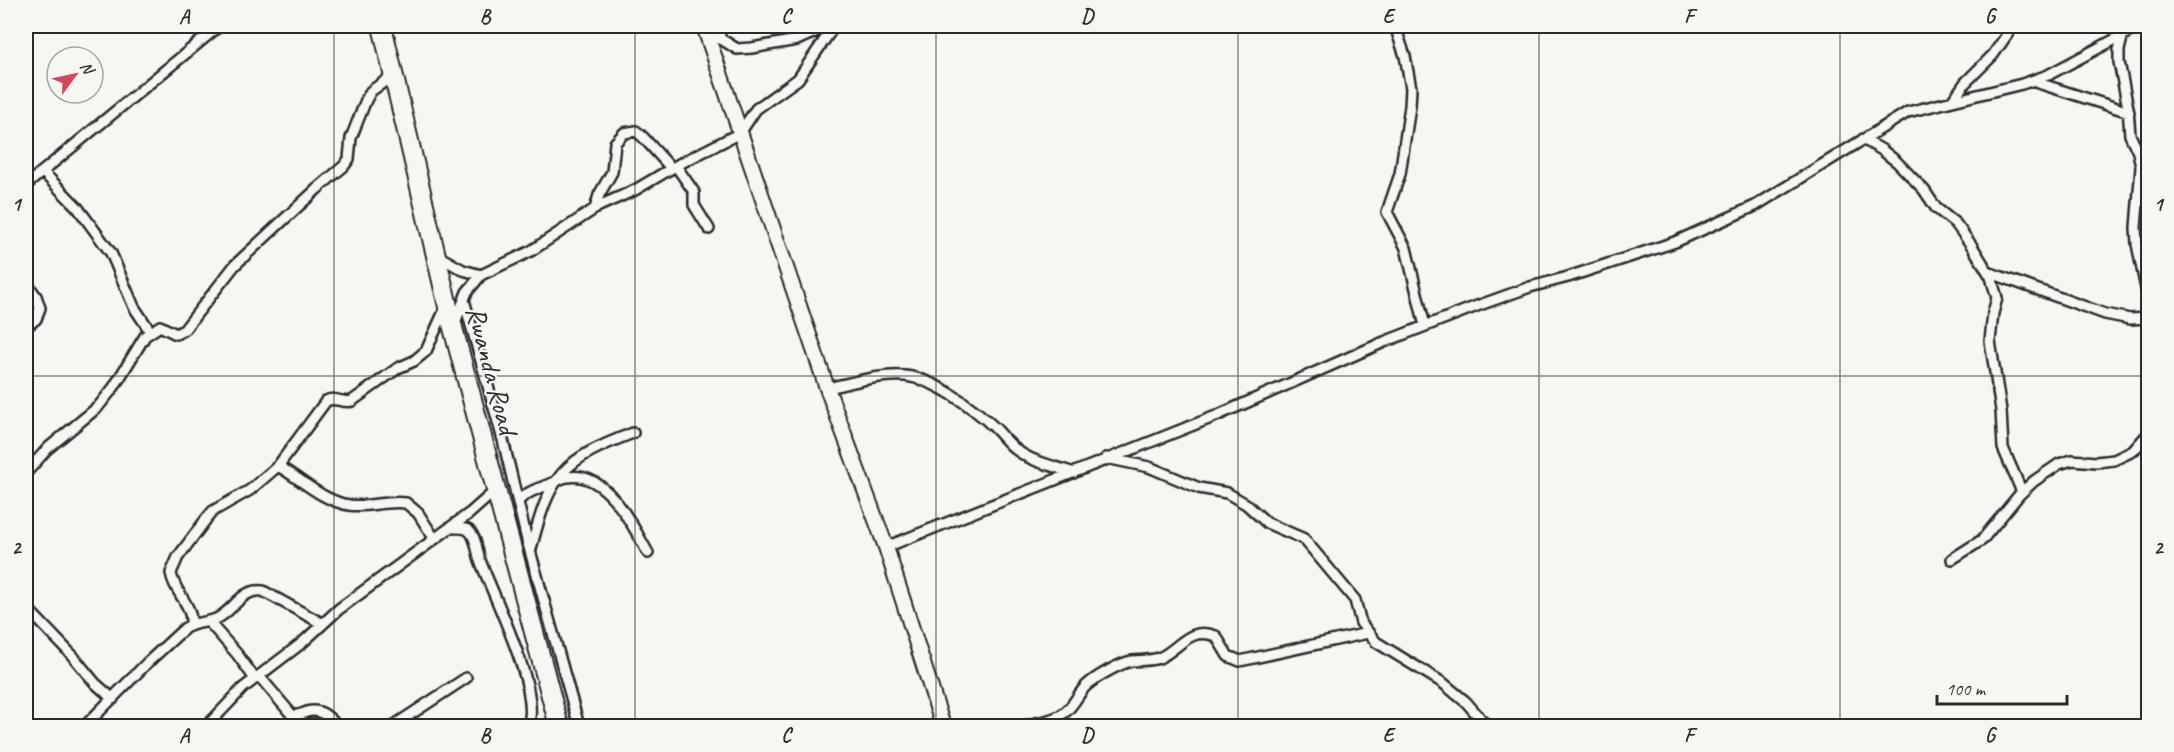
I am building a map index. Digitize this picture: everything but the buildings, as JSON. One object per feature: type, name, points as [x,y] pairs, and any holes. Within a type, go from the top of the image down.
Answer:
[{"type":"highway","name":"Rwanda Road","points":[[382,26],[435,254],[456,303],[453,328],[559,726]]},
{"type":"street","points":[[26,185],[219,26]]},
{"type":"street","points":[[704,26],[715,39],[738,49],[797,40],[831,26]]},
{"type":"street","points":[[716,26],[715,39],[740,133],[827,388],[886,547],[943,726]]},
{"type":"street","points":[[191,625],[191,611],[172,580],[173,566],[213,511],[250,490],[278,466],[326,401],[331,399],[343,402],[352,401],[398,368],[420,357],[456,303],[481,275],[531,251],[595,209],[740,133],[756,109],[798,79],[831,26]]},
{"type":"street","points":[[1395,26],[1411,88],[1400,174],[1387,212],[1406,248],[1425,327]]},
{"type":"street","points":[[886,547],[1216,416],[1425,327],[1530,287],[1675,242],[1755,206],[1908,112],[2032,81],[2048,75],[2124,30],[2140,26]]},
{"type":"street","points":[[1953,100],[1965,83],[1993,55],[2010,27]]},
{"type":"street","points":[[2124,30],[2119,62],[2129,112],[2130,135],[2138,152],[2141,167],[2136,227],[2137,244],[2148,299]]},
{"type":"street","points":[[26,473],[47,449],[98,407],[114,387],[150,331],[160,326],[176,334],[184,330],[235,265],[344,166],[349,159],[351,138],[366,100],[371,91],[394,75]]},
{"type":"street","points":[[2032,81],[2129,112]]},
{"type":"street","points":[[595,209],[599,195],[612,172],[615,143],[624,133],[636,131],[674,167],[694,192],[694,205],[709,229]]},
{"type":"street","points":[[1863,139],[1897,162],[1924,190],[1936,208],[1956,224],[1996,288],[1997,298],[1990,341],[2001,410],[2003,448],[2022,492]]},
{"type":"street","points":[[43,172],[78,208],[111,253],[134,308],[150,331]]},
{"type":"street","points":[[435,254],[463,270],[481,275]]},
{"type":"street","points":[[1988,272],[2105,314],[2130,319],[2148,318]]},
{"type":"street","points":[[26,282],[36,296],[40,308],[36,319],[26,327]]},
{"type":"street","points":[[456,303],[503,440],[579,726]]},
{"type":"street","points":[[827,388],[885,376],[904,376],[923,381],[938,387],[967,406],[996,429],[1015,450],[1025,456],[1074,473]]},
{"type":"street","points":[[531,551],[546,498],[565,469],[580,456],[598,446],[633,433]]},
{"type":"street","points":[[1952,559],[1982,540],[2034,481],[2066,461],[2096,462],[2124,457],[2140,446],[2148,434]]},
{"type":"street","points":[[1106,458],[1149,467],[1199,488],[1227,493],[1246,504],[1267,523],[1304,539],[1355,600],[1362,623],[1380,646],[1411,662],[1443,683],[1457,694],[1487,726]]},
{"type":"street","points":[[278,466],[336,502],[360,506],[406,503],[418,513],[434,538]]},
{"type":"street","points":[[518,501],[527,492],[568,476],[584,479],[602,487],[617,503],[648,553]]},
{"type":"street","points":[[207,726],[236,695],[357,595],[450,528],[496,490]]},
{"type":"street","points":[[450,528],[465,529],[471,533],[483,569],[506,619],[527,689],[531,719],[528,726]]},
{"type":"street","points":[[85,726],[96,722],[113,699],[147,663],[191,625],[219,617],[246,593],[255,590],[272,596],[323,624]]},
{"type":"street","points":[[26,607],[95,683],[113,699]]},
{"type":"street","points":[[208,621],[292,715],[300,716],[314,711],[321,712],[337,726]]},
{"type":"street","points":[[1025,726],[1048,721],[1064,713],[1087,685],[1124,663],[1158,658],[1184,638],[1191,636],[1203,634],[1216,636],[1228,656],[1240,661],[1368,633]]},
{"type":"street","points":[[393,726],[466,678]]},
{"type":"street","points":[[1473,726],[1478,715]]}]
